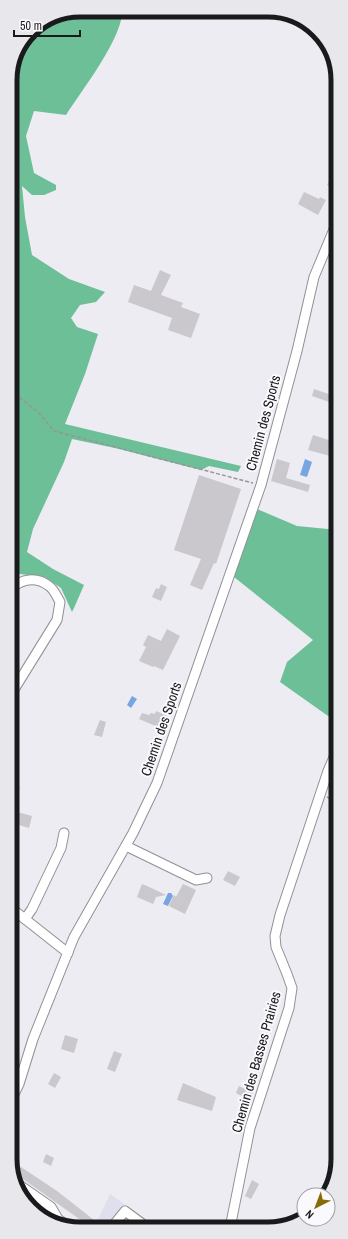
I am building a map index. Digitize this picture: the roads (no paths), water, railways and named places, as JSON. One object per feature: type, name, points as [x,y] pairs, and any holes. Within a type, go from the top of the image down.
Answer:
[{"type":"street","name":"Chemin des Sports","points":[[17,1088],[33,1039],[74,938],[126,846],[157,783],[261,485],[297,350],[314,277],[331,236]]},
{"type":"street","points":[[17,584],[35,579],[50,586],[60,602],[57,620],[17,685]]},
{"type":"street","name":"Chemin des Basses Prairies","points":[[231,1222],[250,1128],[289,1008],[291,995],[292,988],[276,947],[275,936],[284,901],[331,764]]},
{"type":"street","points":[[25,920],[32,909],[61,848],[64,833]]},
{"type":"street","points":[[126,846],[196,880],[207,878]]},
{"type":"street","points":[[17,914],[68,953]]},
{"type":"street","points":[[24,1188],[51,1207],[59,1218]]},
{"type":"street","points":[[33,1201],[46,1210],[47,1213]]},
{"type":"street","points":[[116,1222],[125,1211],[140,1222]]},
{"type":"water","points":[[305,459],[312,462],[307,477],[300,475]]},
{"type":"water","points":[[132,696],[137,699],[131,708],[127,705]]},
{"type":"water","points":[[168,893],[171,893],[173,896],[168,906],[163,904]]}]
